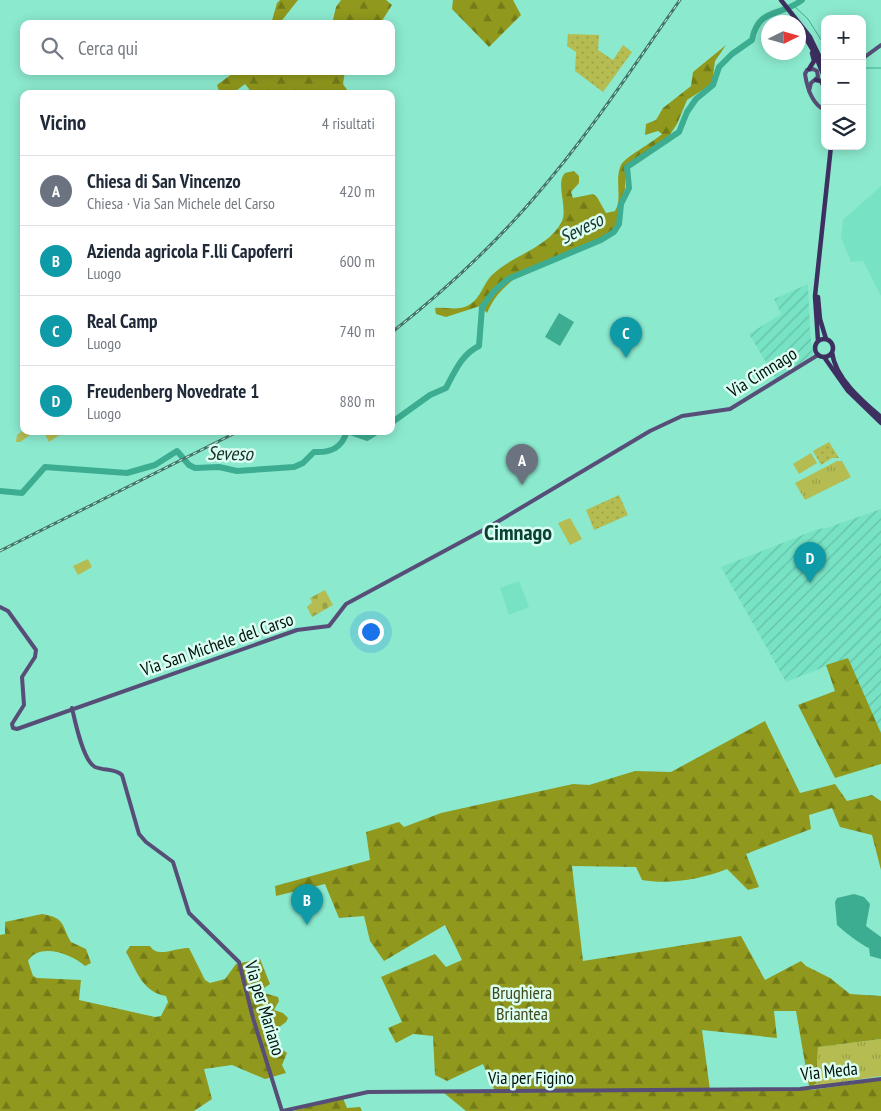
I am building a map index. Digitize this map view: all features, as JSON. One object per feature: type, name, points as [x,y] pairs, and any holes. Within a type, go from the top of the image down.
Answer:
[{"type":"main road","points":[[781,0],[792,15]]},
{"type":"main road","points":[[790,12],[821,53]]},
{"type":"main road","points":[[806,38],[821,70]]},
{"type":"main road","points":[[806,39],[814,59],[809,69]]},
{"type":"main road","points":[[814,43],[821,60]]},
{"type":"main road","points":[[814,81],[821,81]]},
{"type":"main road","points":[[832,150],[815,304],[819,354],[848,391],[881,422]]},
{"type":"main road","points":[[819,268],[818,308],[826,339],[832,344],[836,366],[849,385],[881,417]]},
{"type":"main road","points":[[818,341],[826,339]]},
{"type":"main road","points":[[819,354],[832,352]]},
{"type":"street","points":[[866,56],[881,45]]},
{"type":"street","points":[[808,91],[817,72],[809,69],[805,74],[808,80],[808,91],[817,105],[821,108]]},
{"type":"street","points":[[808,80],[814,81]]},
{"type":"street","name":"Via Cimnago","points":[[642,435],[682,416],[730,409],[812,356],[819,354]]},
{"type":"street","name":"Via San Michele del Carso","points":[[0,607],[8,610],[36,650],[34,658],[22,676],[25,698],[23,706],[12,724],[15,729],[297,630],[329,626],[346,604],[487,528],[642,435]]},
{"type":"street","name":"Via per Mariano","points":[[72,708],[88,760],[95,767],[116,771],[122,775],[142,838],[173,862],[189,913],[239,962],[253,1018],[282,1111]]},
{"type":"street","name":"Via Meda","points":[[781,1089],[816,1088],[881,1079]]},
{"type":"street","name":"Via per Figino","points":[[282,1111],[368,1092],[781,1089]]},
{"type":"shaded area","points":[[881,186],[881,296],[863,261],[851,262],[841,237],[843,220]]},
{"type":"shaded area","points":[[808,284],[813,355],[776,379],[749,334],[781,314],[774,299]]},
{"type":"shaded area","points":[[559,313],[574,322],[560,346],[545,337]]},
{"type":"shaded area","points":[[881,509],[881,733],[847,658],[786,682],[721,567],[818,529],[827,528]]},
{"type":"shaded area","points":[[519,581],[529,607],[509,615],[500,588]]},
{"type":"shaded area","points":[[854,894],[864,897],[870,904],[866,926],[881,937],[881,959],[870,956],[869,948],[837,925],[835,902],[837,898]]},
{"type":"green space","points":[[280,0],[298,0],[282,20],[272,20],[277,3]]},
{"type":"green space","points":[[341,0],[386,0],[392,5],[383,20],[333,20],[336,7]]},
{"type":"green space","points":[[453,0],[513,0],[521,15],[489,47],[452,9]]},
{"type":"green space","points":[[568,34],[599,35],[598,50],[613,60],[623,45],[632,52],[603,92],[575,71],[576,52],[567,46]]},
{"type":"green space","points":[[726,45],[715,61],[712,84],[687,100],[677,124],[667,139],[625,166],[625,189],[621,198],[617,225],[611,233],[599,239],[599,241],[550,260],[520,275],[495,298],[487,313],[480,306],[446,317],[436,314],[435,308],[456,308],[469,305],[479,295],[486,282],[500,268],[539,245],[556,230],[562,221],[564,209],[561,183],[565,173],[574,171],[579,176],[579,183],[571,192],[573,198],[593,194],[597,197],[606,213],[615,211],[618,200],[618,177],[621,165],[662,134],[658,131],[645,135],[646,124],[656,120],[663,108],[691,86],[693,72]]},
{"type":"green space","points":[[231,75],[344,75],[343,84],[347,90],[250,90],[245,84],[237,90],[219,90],[217,85]]},
{"type":"green space","points":[[20,433],[20,435],[30,435],[20,442],[16,442],[17,435]]},
{"type":"green space","points":[[46,435],[60,435],[49,442]]},
{"type":"green space","points":[[829,442],[839,458],[832,458],[821,465],[813,451]]},
{"type":"green space","points":[[811,453],[817,463],[799,474],[793,464]]},
{"type":"green space","points":[[837,461],[842,461],[851,477],[805,500],[795,483]]},
{"type":"green space","points":[[619,495],[628,515],[594,530],[586,510]]},
{"type":"green space","points":[[570,518],[582,539],[570,545],[558,523]]},
{"type":"green space","points":[[88,559],[92,567],[78,575],[73,566]]},
{"type":"green space","points":[[325,590],[333,605],[312,617],[307,607],[312,602],[310,598]]},
{"type":"green space","points":[[848,658],[881,733],[881,764],[835,778],[798,705],[835,691],[826,665]]},
{"type":"green space","name":"Brughiera Briantea","points":[[765,721],[800,793],[835,784],[847,801],[872,795],[881,801],[881,870],[872,835],[840,827],[832,808],[809,815],[811,829],[746,854],[759,887],[748,890],[727,869],[707,876],[663,882],[642,880],[636,867],[572,866],[583,961],[741,936],[765,980],[801,961],[806,966],[830,978],[850,994],[881,996],[881,1039],[818,1047],[816,1084],[812,1086],[809,1086],[796,1011],[774,1011],[777,1038],[702,1030],[710,1090],[495,1091],[483,1064],[447,1081],[435,1075],[433,1036],[413,1034],[396,1043],[388,1028],[402,1022],[381,977],[435,954],[446,967],[462,960],[445,925],[384,961],[370,941],[364,916],[339,918],[325,884],[276,896],[275,886],[370,860],[366,832],[399,822],[404,827],[441,813],[573,784],[589,785],[635,771],[671,772]]},
{"type":"green space","points":[[42,914],[55,918],[62,923],[71,942],[86,949],[91,963],[85,966],[64,954],[47,951],[40,952],[33,955],[28,961],[33,976],[37,978],[81,980],[79,1000],[155,1017],[161,1016],[168,1002],[166,996],[151,990],[141,980],[126,952],[130,946],[150,946],[158,952],[189,948],[205,980],[210,983],[225,979],[236,964],[260,959],[270,984],[264,988],[264,993],[278,997],[279,1001],[274,1010],[283,1013],[288,1018],[286,1022],[274,1031],[275,1044],[287,1053],[282,1065],[286,1073],[265,1079],[232,1065],[204,1069],[212,1099],[194,1111],[0,1111],[0,935],[5,934],[5,922]]},
{"type":"green space","points":[[881,1039],[881,1076],[816,1086],[818,1047]]},
{"type":"green space","points":[[881,1080],[881,1111],[466,1111],[444,1093],[811,1090]]},
{"type":"green space","points":[[343,1098],[347,1108],[360,1107],[362,1111],[293,1111]]},
{"type":"waterway","name":"Seveso","points":[[395,420],[430,395],[446,388],[463,358],[479,346],[482,307],[494,291],[508,279],[601,240],[614,232],[619,224],[621,204],[629,188],[627,167],[679,132],[687,112],[696,99],[713,85],[719,67],[732,54],[752,40],[759,22],[765,17],[802,0]]},
{"type":"waterway","points":[[794,6],[808,19],[821,40]]},
{"type":"waterway","points":[[866,68],[881,68]]},
{"type":"waterway","name":"Seveso","points":[[0,491],[22,493],[45,467],[127,473],[155,465],[177,451],[189,465],[195,468],[219,467],[237,471],[294,467],[303,463],[314,452],[326,452],[335,448],[342,442],[346,435]]},
{"type":"waterway","name":"Seveso","points":[[358,435],[367,438],[372,435]]},
{"type":"railway","points":[[395,330],[466,269],[534,198],[592,126],[680,0]]},
{"type":"railway","points":[[0,551],[231,435]]},
{"type":"place","name":"Real Camp","points":[[626,358]]},
{"type":"place","name":"Chiesa di San Vincenzo","points":[[522,485]]},
{"type":"place","name":"Freudenberg Novedrate 1","points":[[810,583]]},
{"type":"place","name":"Azienda agricola F.lli Capoferri","points":[[307,925]]},
{"type":"district","name":"Cimnago","points":[[518,532]]}]
